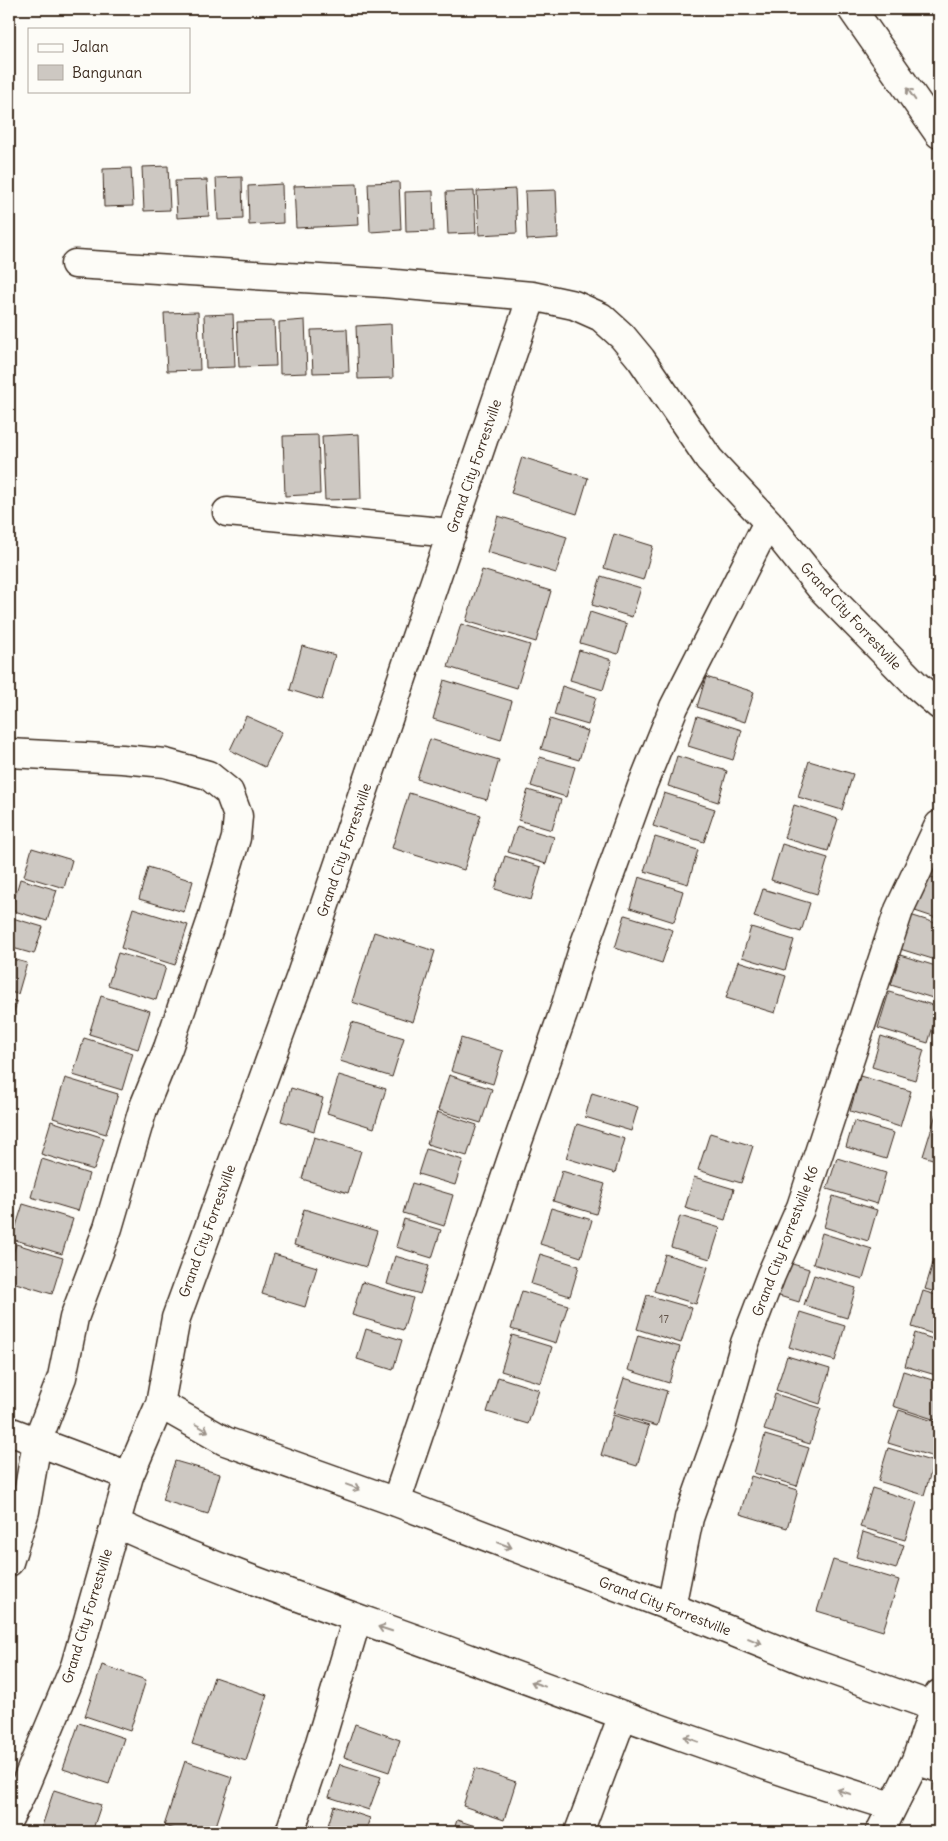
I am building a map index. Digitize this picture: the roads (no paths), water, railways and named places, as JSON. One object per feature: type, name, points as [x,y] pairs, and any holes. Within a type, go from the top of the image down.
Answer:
[{"type":"street","points":[[852,9],[939,134]]},
{"type":"street","name":"Grand City Forrestville","points":[[75,264],[384,283],[532,296],[574,305],[601,317],[622,336],[641,359],[709,459],[768,522],[820,586],[916,685],[939,705]]},
{"type":"street","name":"Grand City Forrestville","points":[[9,1818],[23,1790],[75,1666],[129,1476],[160,1404],[176,1318],[300,978],[532,296]]},
{"type":"street","points":[[227,512],[452,533]]},
{"type":"street","points":[[396,1502],[564,1011],[584,946],[642,786],[674,708],[768,522]]},
{"type":"street","points":[[9,753],[165,763],[208,775],[230,792],[238,816],[236,838],[211,922],[168,1048],[143,1109],[108,1228],[74,1318],[62,1377],[36,1442],[25,1511],[9,1562]]},
{"type":"street","name":"Grand City Forrestville K6","points":[[671,1607],[689,1518],[722,1425],[745,1343],[771,1275],[801,1207],[899,910],[939,825]]},
{"type":"street","name":"Grand City Forrestville","points":[[115,1523],[190,1557],[777,1771],[884,1825],[928,1764],[937,1700],[803,1660],[671,1607],[396,1502],[225,1441],[160,1404]]},
{"type":"street","points":[[9,1432],[129,1476]]},
{"type":"street","points":[[290,1832],[318,1749],[357,1619]]},
{"type":"street","points":[[579,1832],[623,1715]]}]
